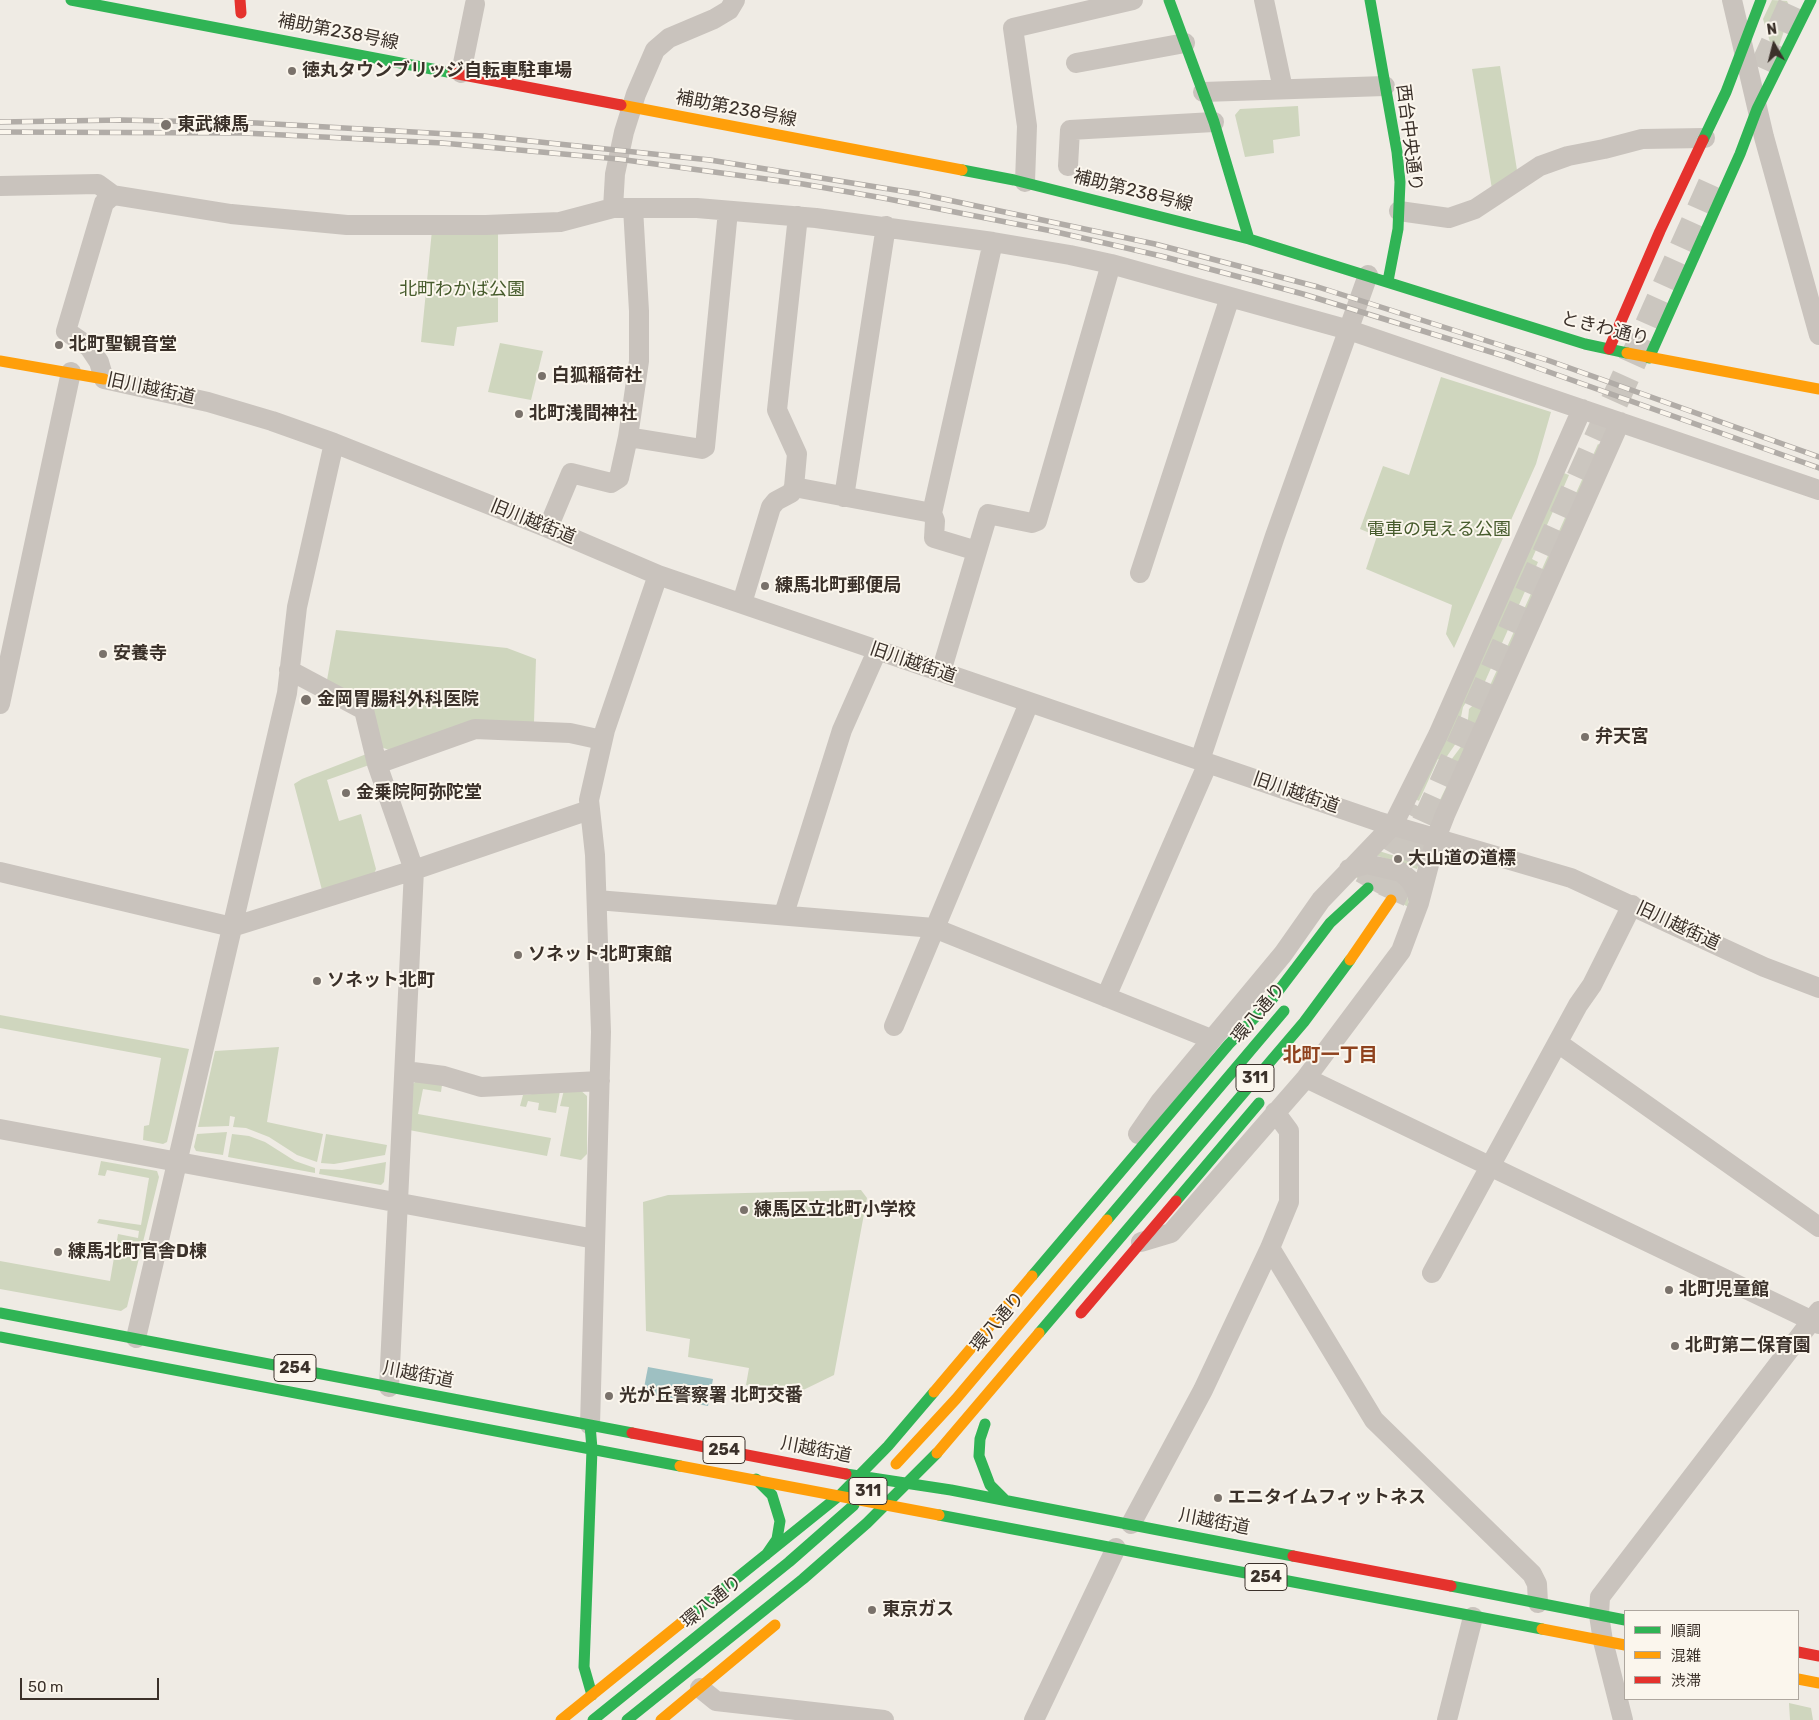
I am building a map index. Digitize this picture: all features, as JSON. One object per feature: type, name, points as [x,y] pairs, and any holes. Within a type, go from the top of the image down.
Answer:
[{"type":"main road","name":"補助第238号線","points":[[71,0],[1025,182],[1249,239],[1388,281]]},
{"type":"main road","points":[[240,0],[241,13]]},
{"type":"main road","points":[[1169,0],[1214,122],[1249,239]]},
{"type":"main road","name":"西台中央通り","points":[[1370,0],[1398,167],[1399,211],[1388,281]]},
{"type":"main road","points":[[1609,349],[1660,231],[1705,138],[1744,48],[1762,0]]},
{"type":"main road","points":[[1649,358],[1758,110],[1811,0]]},
{"type":"main road","points":[[1797,1],[1800,13],[1799,24]]},
{"type":"main road","name":"ときわ通り","points":[[1388,281],[1585,344],[1649,358],[1819,389]]},
{"type":"main road","name":"旧川越街道","points":[[0,361],[104,379]]},
{"type":"main road","points":[[562,1720],[840,1495],[859,1476],[888,1446],[1230,1044],[1270,1002],[1330,923],[1368,888],[1349,920]]},
{"type":"main road","name":"311","points":[[627,1720],[803,1579],[874,1516],[973,1412],[1304,1022],[1391,900],[1385,928]]},
{"type":"main road","name":"環八通り","points":[[593,1720],[789,1562],[848,1511],[938,1420],[1292,1001]]},
{"type":"main road","points":[[1074,1321],[1269,1092]]},
{"type":"main road","name":"川越街道","points":[[0,1313],[859,1476],[1005,1500],[1624,1620]]},
{"type":"main road","name":"254","points":[[0,1338],[756,1479],[1624,1645]]},
{"type":"main road","points":[[966,1354],[1006,1388]]},
{"type":"main road","points":[[968,1444],[988,1421],[980,1439],[979,1456],[990,1485],[1005,1500]]},
{"type":"main road","points":[[590,1425],[592,1449],[584,1667],[592,1695]]},
{"type":"main road","points":[[895,1520],[940,1475]]},
{"type":"main road","points":[[756,1479],[772,1495],[780,1521],[777,1539],[766,1555]]},
{"type":"main road","points":[[661,1720],[780,1617],[783,1604],[781,1591],[775,1584],[762,1577],[746,1578],[731,1584]]},
{"type":"main road","points":[[1799,1652],[1819,1656]]},
{"type":"main road","points":[[1799,1679],[1819,1683]]},
{"type":"street","points":[[613,208],[619,149],[632,106],[655,50],[669,38],[714,19],[728,10],[735,0]]},
{"type":"street","points":[[1025,182],[1027,126],[1013,28],[1134,0]]},
{"type":"street","points":[[1264,0],[1282,89]]},
{"type":"street","points":[[1732,0],[1758,110],[1819,335]]},
{"type":"street","points":[[461,73],[475,4]]},
{"type":"street","points":[[1076,63],[1185,43]]},
{"type":"street","points":[[1203,92],[1385,86]]},
{"type":"street","points":[[1068,166],[1070,130],[1214,122]]},
{"type":"street","points":[[1399,211],[1449,218],[1474,209],[1540,166],[1568,156],[1642,139],[1705,138]]},
{"type":"street","points":[[0,186],[98,184],[112,195],[231,214],[348,226],[486,225],[560,222],[613,208],[697,208],[798,216],[886,226],[993,242],[1111,264],[1349,330],[1819,490]]},
{"type":"street","points":[[104,379],[99,362],[89,348],[66,331],[104,203],[112,195]]},
{"type":"street","points":[[548,528],[571,473],[611,483],[618,480],[628,437],[639,361],[639,311],[633,208]]},
{"type":"street","points":[[628,437],[702,449],[705,447],[728,210]]},
{"type":"street","points":[[742,604],[771,507],[776,501],[791,493],[794,487],[797,454],[777,410],[798,216]]},
{"type":"street","points":[[844,497],[886,226]]},
{"type":"street","points":[[977,551],[934,538],[936,521],[932,513],[993,242]]},
{"type":"street","points":[[941,672],[988,514],[1032,523],[1037,521],[1111,264]]},
{"type":"street","points":[[1106,997],[1204,762],[1275,536],[1368,275]]},
{"type":"street","points":[[1140,572],[1230,297]]},
{"type":"street","points":[[0,704],[6,643],[71,372]]},
{"type":"street","name":"旧川越街道","points":[[104,379],[212,403],[334,443],[548,528],[658,575],[1029,703],[1393,825],[1571,878],[1764,967],[1819,988]]},
{"type":"street","points":[[1084,1217],[1160,1102],[1260,983],[1321,900],[1393,825],[1438,735],[1582,410]]},
{"type":"street","points":[[1141,1242],[1171,1233],[1306,1078],[1401,951],[1419,903],[1436,838],[1620,422]]},
{"type":"street","points":[[136,1338],[286,693],[296,607],[334,443]]},
{"type":"street","points":[[794,487],[932,513]]},
{"type":"street","points":[[590,1425],[600,1082],[597,900],[595,855],[589,810],[590,790],[602,740],[658,575]]},
{"type":"street","points":[[784,914],[842,730],[877,650]]},
{"type":"street","points":[[289,670],[364,710],[377,764],[414,870],[389,1387]]},
{"type":"street","points":[[894,1026],[1029,703]]},
{"type":"street","points":[[377,764],[475,729],[570,733],[602,740]]},
{"type":"street","points":[[0,872],[232,927],[414,870],[589,810]]},
{"type":"street","points":[[1349,869],[1367,864],[1401,872],[1410,880],[1416,890],[1419,903]]},
{"type":"street","points":[[597,900],[784,914],[934,928],[1211,1039]]},
{"type":"street","points":[[1432,1273],[1488,1167],[1578,1006],[1592,985],[1632,905]]},
{"type":"street","points":[[1558,1043],[1819,1227]]},
{"type":"street","points":[[405,1071],[444,1076],[481,1087],[600,1082]]},
{"type":"street","points":[[1306,1078],[1488,1167],[1817,1318],[1600,1597],[1599,1615],[1603,1641],[1623,1720]]},
{"type":"street","points":[[1131,1524],[1203,1390],[1270,1248],[1290,1197],[1289,1131],[1275,1112]]},
{"type":"street","points":[[0,1129],[595,1239]]},
{"type":"street","points":[[1270,1248],[1374,1420],[1532,1574],[1537,1584],[1538,1603]]},
{"type":"street","points":[[1034,1720],[1116,1548]]},
{"type":"street","points":[[1447,1720],[1473,1617]]},
{"type":"street","points":[[700,1688],[716,1701],[861,1719],[884,1720]]},
{"type":"green space","points":[[1772,0],[1787,1],[1791,10],[1775,58],[1763,19]]},
{"type":"green space","points":[[1500,66],[1517,170],[1492,189],[1472,69]]},
{"type":"green space","points":[[1298,106],[1300,136],[1273,140],[1274,153],[1245,157],[1235,115],[1240,109]]},
{"type":"green space","name":"北町わかば公園","points":[[498,228],[498,322],[457,327],[454,346],[421,342],[432,230]]},
{"type":"green space","points":[[500,343],[543,351],[531,400],[488,392]]},
{"type":"green space","name":"電車の見える公園","points":[[1441,377],[1551,412],[1536,464],[1454,648],[1446,634],[1452,605],[1366,569],[1377,536],[1360,529],[1383,466],[1409,475]]},
{"type":"green space","points":[[1598,444],[1602,446],[1504,667],[1499,665]]},
{"type":"green space","points":[[1561,472],[1569,475],[1532,559],[1538,562],[1483,686],[1469,698],[1463,707],[1461,736],[1443,762],[1438,759],[1419,801],[1415,799]]},
{"type":"green space","points":[[336,630],[507,648],[536,659],[534,722],[389,750],[381,747],[327,680]]},
{"type":"green space","points":[[1497,670],[1501,672],[1441,808],[1437,806],[1456,767],[1450,764],[1451,760],[1466,740],[1469,709],[1487,692]]},
{"type":"green space","points":[[369,753],[372,764],[327,780],[339,821],[361,814],[376,869],[374,874],[322,890],[294,784],[302,779]]},
{"type":"green space","points":[[1379,851],[1395,856],[1395,860],[1399,861],[1400,858],[1419,864],[1417,869],[1375,855]]},
{"type":"green space","points":[[1361,869],[1404,884],[1410,908],[1352,875]]},
{"type":"green space","points":[[0,1015],[189,1049],[167,1142],[163,1144],[143,1140],[144,1126],[149,1125],[161,1058],[0,1028]]},
{"type":"green space","points":[[279,1047],[267,1122],[323,1134],[317,1162],[297,1155],[269,1137],[246,1128],[233,1127],[235,1117],[230,1116],[229,1126],[198,1127],[215,1051]]},
{"type":"green space","points":[[421,1078],[442,1085],[441,1092],[423,1089],[418,1114],[551,1138],[547,1156],[409,1130],[411,1085]]},
{"type":"green space","points":[[579,1089],[587,1096],[587,1154],[581,1160],[560,1156],[569,1107],[560,1106],[564,1090]]},
{"type":"green space","points":[[560,1091],[556,1113],[538,1110],[539,1103],[528,1101],[526,1107],[520,1106],[523,1095]]},
{"type":"green space","points":[[227,1132],[223,1155],[196,1151],[194,1147],[197,1134]]},
{"type":"green space","points":[[232,1134],[249,1136],[265,1142],[295,1161],[315,1168],[315,1173],[228,1157]]},
{"type":"green space","points":[[326,1134],[387,1145],[385,1155],[334,1164],[321,1163]]},
{"type":"green space","points":[[101,1161],[157,1171],[159,1177],[127,1307],[121,1311],[0,1289],[0,1261],[110,1281],[118,1234],[138,1238],[139,1231],[97,1223],[99,1219],[141,1225],[149,1178],[107,1170],[105,1176],[98,1175]]},
{"type":"green space","points":[[386,1162],[384,1182],[381,1185],[319,1174],[320,1169],[342,1170]]},
{"type":"green space","points":[[861,1190],[867,1198],[834,1375],[795,1394],[746,1385],[749,1368],[688,1357],[690,1339],[646,1331],[643,1202],[668,1195]]},
{"type":"green space","points":[[1789,1703],[1811,1708],[1813,1720],[1790,1720]]},
{"type":"water","points":[[648,1367],[713,1379],[708,1406],[643,1393]]},
{"type":"tunnel","points":[[1763,69],[1794,0]]},
{"type":"tunnel","points":[[1391,900],[1716,175]]},
{"type":"tunnel","points":[[1368,888],[1414,804]]},
{"type":"railway","points":[[0,122],[121,120],[257,123],[483,136],[710,160],[920,194],[1155,244],[1318,287],[1550,361],[1819,457]]},
{"type":"railway","points":[[0,132],[244,133],[442,143],[618,159],[803,184],[883,198],[1052,231],[1161,256],[1303,294],[1504,356],[1819,468]]},
{"type":"traffic: fast","points":[[71,0],[453,73]]},
{"type":"traffic: fast","points":[[1169,0],[1214,122],[1249,239]]},
{"type":"traffic: fast","points":[[1370,0],[1397,152],[1400,182],[1398,229],[1388,281]]},
{"type":"traffic: fast","points":[[1703,140],[1726,92],[1761,0]]},
{"type":"traffic: fast","points":[[1649,358],[1740,154],[1757,109],[1811,0]]},
{"type":"traffic: fast","points":[[962,170],[1014,180],[1249,239],[1585,344],[1627,353]]},
{"type":"traffic: fast","points":[[1032,1276],[1229,1044],[1270,1002],[1330,923],[1368,888]]},
{"type":"traffic: fast","points":[[1039,1333],[1304,1022],[1350,960]]},
{"type":"traffic: fast","points":[[1107,1220],[1284,1011]]},
{"type":"traffic: fast","points":[[1176,1201],[1259,1103]]},
{"type":"traffic: fast","points":[[0,1313],[632,1433]]},
{"type":"traffic: fast","points":[[0,1337],[680,1466]]},
{"type":"traffic: fast","points":[[681,1623],[840,1495],[888,1446],[934,1392]]},
{"type":"traffic: fast","points":[[985,1424],[980,1439],[979,1456],[990,1485],[1005,1500]]},
{"type":"traffic: fast","points":[[590,1425],[592,1449],[584,1667],[592,1695]]},
{"type":"traffic: fast","points":[[627,1720],[803,1579],[867,1523],[937,1453]]},
{"type":"traffic: fast","points":[[846,1474],[951,1490],[1293,1556]]},
{"type":"traffic: fast","points":[[756,1479],[772,1495],[780,1521],[777,1539],[766,1555]]},
{"type":"traffic: fast","points":[[593,1720],[789,1562],[854,1505]]},
{"type":"traffic: fast","points":[[939,1515],[1542,1629]]},
{"type":"traffic: fast","points":[[1451,1586],[1624,1620]]},
{"type":"traffic: slow","points":[[621,105],[962,170]]},
{"type":"traffic: slow","points":[[1627,353],[1819,389]]},
{"type":"traffic: slow","points":[[0,361],[104,379]]},
{"type":"traffic: slow","points":[[1350,960],[1391,900]]},
{"type":"traffic: slow","points":[[896,1464],[956,1399],[1107,1220]]},
{"type":"traffic: slow","points":[[934,1392],[1032,1276]]},
{"type":"traffic: slow","points":[[937,1453],[1039,1333]]},
{"type":"traffic: slow","points":[[680,1466],[939,1515]]},
{"type":"traffic: slow","points":[[561,1720],[681,1623]]},
{"type":"traffic: slow","points":[[661,1720],[775,1625]]},
{"type":"traffic: slow","points":[[1542,1629],[1624,1645]]},
{"type":"traffic: slow","points":[[1799,1679],[1819,1683]]},
{"type":"traffic: jam","points":[[240,0],[241,13]]},
{"type":"traffic: jam","points":[[453,73],[621,105]]},
{"type":"traffic: jam","points":[[1609,349],[1660,231],[1703,140]]},
{"type":"traffic: jam","points":[[1081,1313],[1176,1201]]},
{"type":"traffic: jam","points":[[632,1433],[846,1474]]},
{"type":"traffic: jam","points":[[1293,1556],[1451,1586]]},
{"type":"traffic: jam","points":[[1799,1652],[1819,1656]]},
{"type":"place","name":"徳丸タウンブリッジ自転車駐車場","points":[[292,71]]},
{"type":"place","name":"東武練馬","points":[[166,125]]},
{"type":"place","name":"北町聖観音堂","points":[[59,345]]},
{"type":"place","name":"白狐稲荷社","points":[[542,376]]},
{"type":"place","name":"北町浅間神社","points":[[519,414]]},
{"type":"place","name":"練馬北町郵便局","points":[[765,586]]},
{"type":"place","name":"安養寺","points":[[103,654]]},
{"type":"place","name":"金岡胃腸科外科医院","points":[[306,700]]},
{"type":"place","name":"弁天宮","points":[[1585,737]]},
{"type":"place","name":"金乗院阿弥陀堂","points":[[346,793]]},
{"type":"place","name":"大山道の道標","points":[[1398,859]]},
{"type":"place","name":"ソネット北町東館","points":[[518,955]]},
{"type":"place","name":"ソネット北町","points":[[317,981]]},
{"type":"place","name":"練馬区立北町小学校","points":[[744,1210]]},
{"type":"place","name":"練馬北町官舎D棟","points":[[58,1252]]},
{"type":"place","name":"北町児童館","points":[[1669,1290]]},
{"type":"place","name":"北町第二保育園","points":[[1675,1346]]},
{"type":"place","name":"光が丘警察署 北町交番","points":[[609,1396]]},
{"type":"place","name":"エニタイムフィットネス","points":[[1218,1498]]},
{"type":"place","name":"東京ガス","points":[[872,1610]]},
{"type":"district","name":"北町一丁目","points":[[1330,1056]]}]
